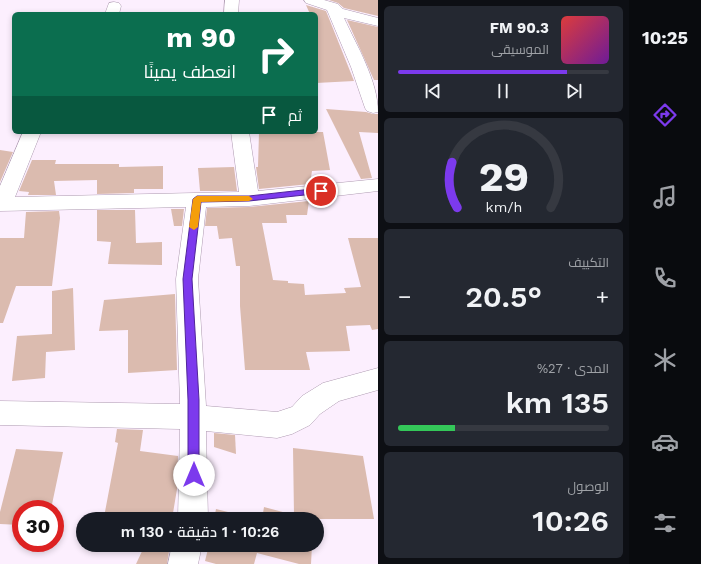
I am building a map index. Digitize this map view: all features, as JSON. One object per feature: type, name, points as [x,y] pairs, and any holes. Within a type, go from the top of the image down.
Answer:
[{"type":"street","points":[[231,12],[232,0]]},
{"type":"street","points":[[311,0],[333,7],[338,12],[373,20]]},
{"type":"street","points":[[358,6],[373,20]]},
{"type":"street","points":[[333,7],[359,67],[373,108]]},
{"type":"street","points":[[31,134],[1,204],[249,198],[378,185]]},
{"type":"street","points":[[240,134],[249,198]]},
{"type":"street","points":[[193,512],[194,417],[187,279],[197,199]]},
{"type":"street","points":[[0,413],[194,417],[277,425],[292,421],[301,416],[310,405],[332,391],[378,379]]},
{"type":"street","points":[[183,564],[186,552]]},
{"type":"building","points":[[329,0],[378,0],[378,16],[344,8],[338,3]]},
{"type":"building","points":[[306,5],[326,11],[354,81],[318,83],[318,12],[309,12]]},
{"type":"building","points":[[347,20],[378,27],[378,80],[374,80]]},
{"type":"building","points":[[326,109],[378,114],[378,133],[359,132],[372,178],[361,179]]},
{"type":"building","points":[[318,132],[323,132],[330,170],[312,171],[310,184],[259,189],[256,167],[258,167],[259,134],[318,134]]},
{"type":"building","points":[[0,150],[13,152],[0,182]]},
{"type":"building","points":[[32,160],[56,160],[55,164],[119,164],[119,167],[163,166],[163,189],[134,189],[134,193],[97,194],[97,180],[54,181],[56,195],[28,195],[29,192],[19,191]]},
{"type":"building","points":[[234,167],[237,191],[200,191],[198,168]]},
{"type":"building","points":[[309,201],[307,215],[286,215],[287,223],[262,223],[273,280],[304,284],[305,295],[346,293],[344,288],[361,287],[348,238],[378,238],[378,329],[372,330],[370,325],[346,326],[350,351],[306,352],[310,370],[245,370],[240,306],[240,266],[236,266],[232,238],[219,239],[217,226],[205,226],[207,208],[249,207]]},
{"type":"building","points":[[171,209],[184,209],[182,226],[174,226]]},
{"type":"building","points":[[97,210],[135,210],[136,243],[162,242],[162,265],[108,264],[111,242],[97,241]]},
{"type":"building","points":[[59,211],[60,218],[52,286],[16,286],[3,323],[0,323],[0,238],[24,238],[26,212]]},
{"type":"building","points":[[73,288],[75,350],[46,352],[45,378],[12,381],[17,336],[52,334],[52,291]]},
{"type":"building","points":[[175,294],[177,370],[128,373],[128,330],[99,331],[104,300]]},
{"type":"building","points":[[117,429],[143,430],[140,451],[178,456],[177,489],[173,512],[105,512],[118,443],[115,442]]},
{"type":"building","points":[[214,433],[235,435],[236,454],[214,447]]},
{"type":"building","points":[[293,448],[363,456],[374,519],[324,519],[324,512],[294,512]]},
{"type":"building","points":[[16,449],[63,452],[53,500],[12,500],[12,525],[0,524],[0,512]]},
{"type":"building","points":[[264,507],[283,512],[263,512]]},
{"type":"building","points":[[216,509],[228,512],[215,512]]},
{"type":"building","points":[[142,552],[169,552],[167,564],[136,564]]},
{"type":"building","points":[[207,552],[312,552],[311,564],[299,564],[257,553],[254,564],[216,564],[205,561]]},
{"type":"slow traffic","points":[[194,227],[197,199],[249,199]]},
{"type":"route","points":[[194,475],[194,417],[187,279],[197,199],[249,198],[321,191]]}]
